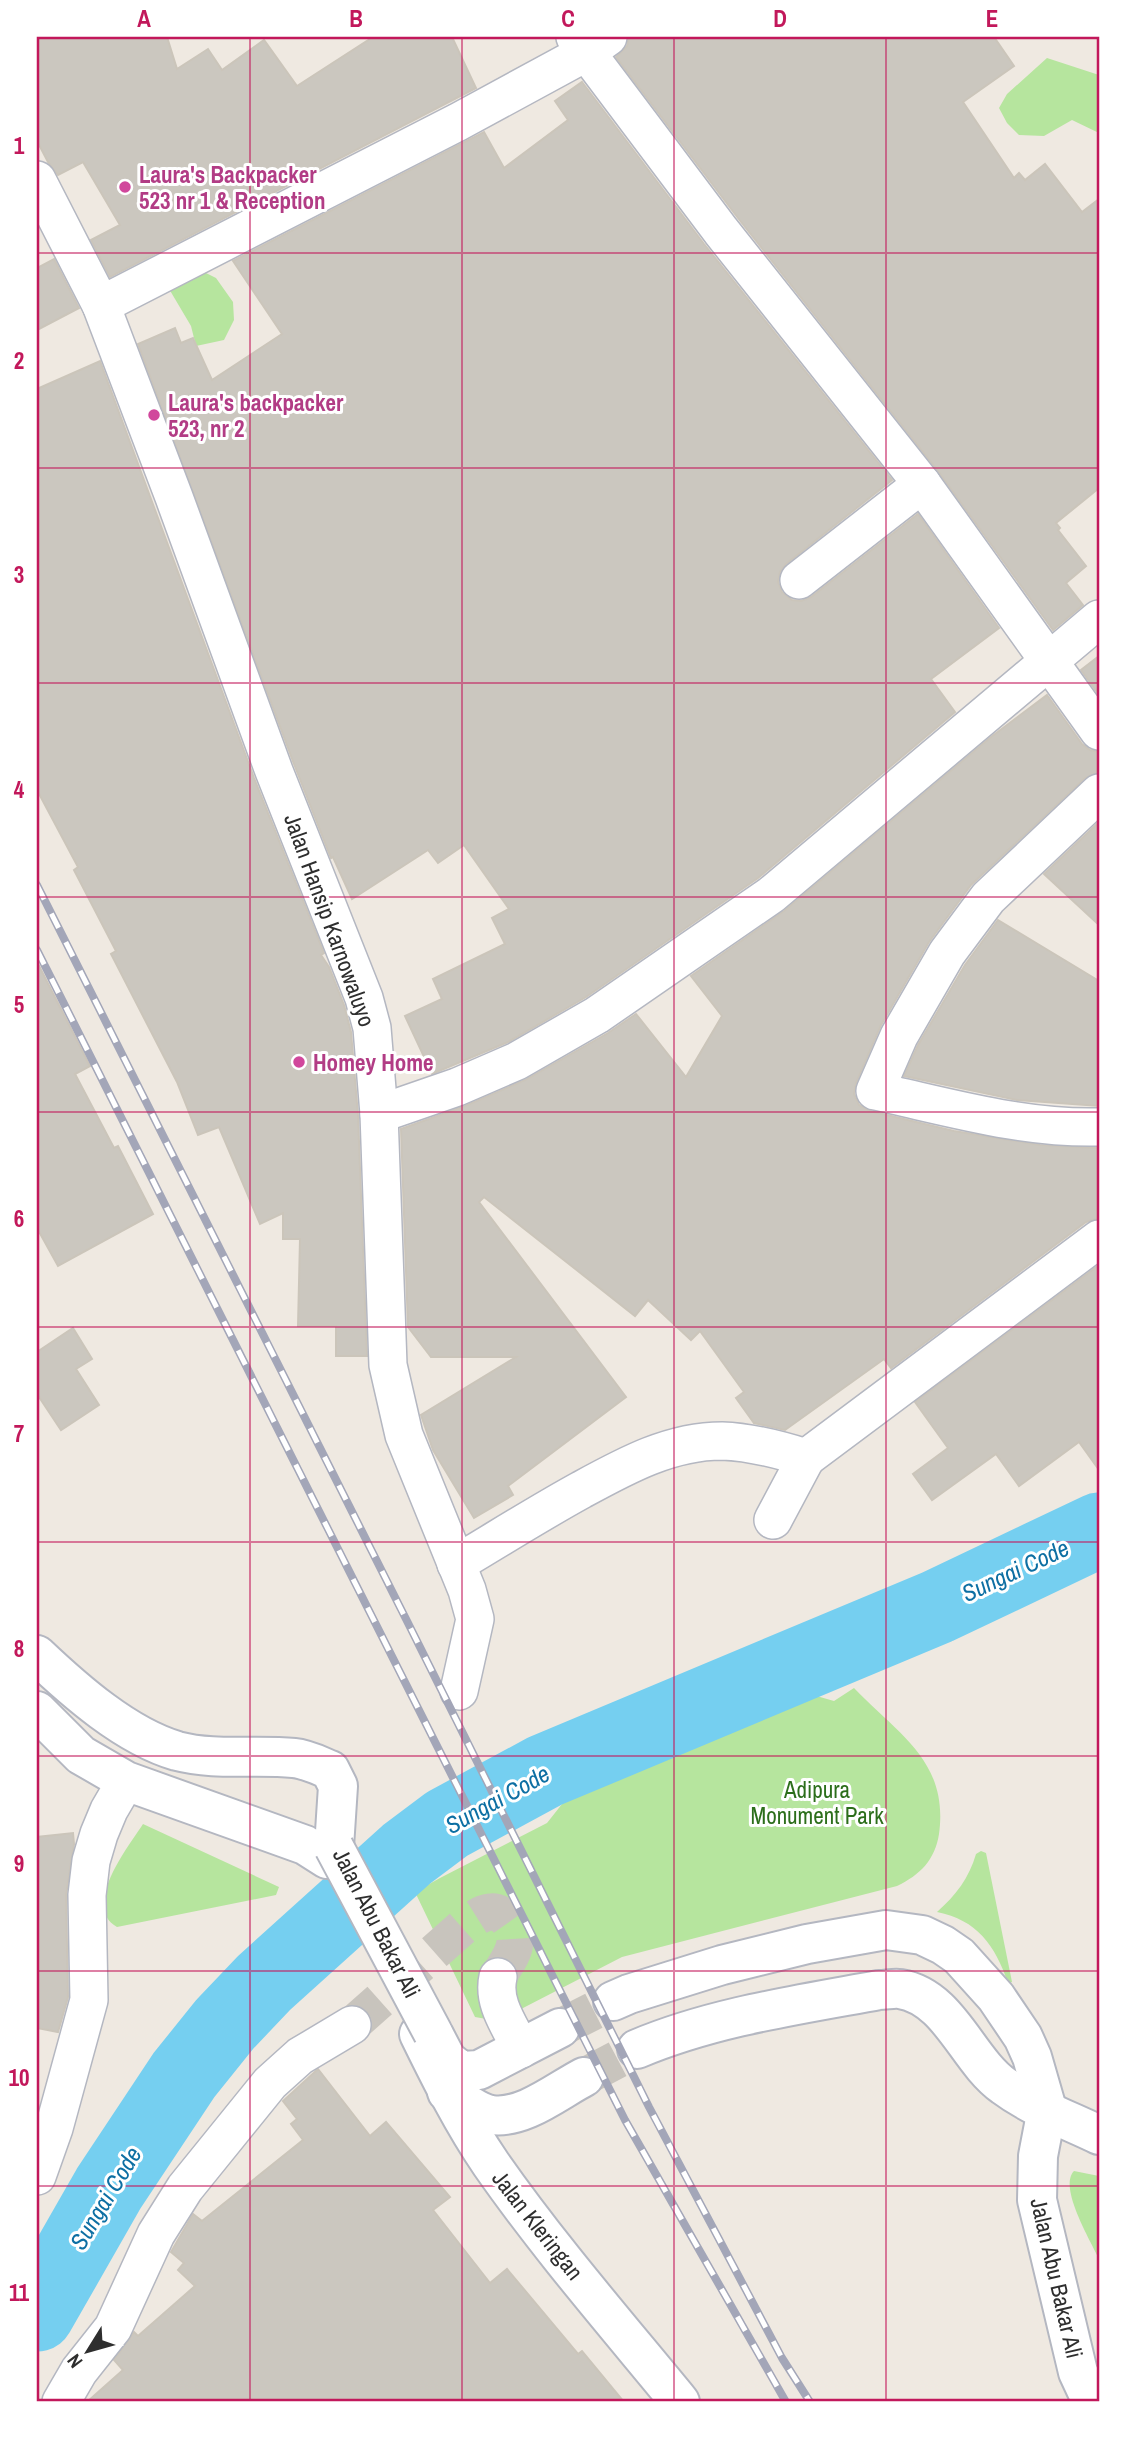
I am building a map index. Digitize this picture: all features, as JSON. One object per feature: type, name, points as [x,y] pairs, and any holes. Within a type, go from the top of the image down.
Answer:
[{"type":"main road","name":"Jalan Abu Bakar Ali","points":[[37,1656],[79,1693],[137,1733],[178,1751],[223,1756],[298,1758],[330,1769],[338,1786],[331,1853],[126,1781],[81,1755],[37,1712]]},
{"type":"main road","points":[[331,1853],[426,2034],[447,2060],[461,2071],[479,2070],[560,2028]]},
{"type":"main road","name":"Jalan Abu Bakar Ali","points":[[612,2001],[722,1965],[807,1944],[886,1930],[906,1931],[943,1945],[959,1956],[988,1987],[1023,2037],[1032,2057],[1047,2109],[1038,2156],[1037,2200],[1078,2372],[1092,2402]]},
{"type":"main road","points":[[637,2049],[737,2017],[879,1990],[900,1989],[917,1995],[952,2023],[992,2077],[1006,2088],[1099,2135]]},
{"type":"main road","name":"Jalan Kleringan","points":[[426,2034],[447,2092],[490,2163],[546,2238],[680,2402]]},
{"type":"main road","points":[[447,2092],[490,2115],[504,2114],[537,2103],[584,2077]]},
{"type":"street","points":[[102,304],[458,122],[590,42],[721,230],[922,484],[1099,731]]},
{"type":"street","name":"Jalan Hansip Karnowaluyo","points":[[37,180],[102,304],[274,771],[364,998],[372,1028],[379,1114],[388,1365],[404,1435],[475,1619],[459,1691]]},
{"type":"street","points":[[799,580],[922,484]]},
{"type":"street","points":[[379,1114],[457,1087],[517,1061],[597,1015],[771,895],[1050,662],[1094,631]]},
{"type":"street","points":[[1099,793],[988,898],[947,953],[899,1035],[875,1091],[993,1118],[1076,1128],[1099,1127]]},
{"type":"street","points":[[773,1520],[806,1458],[1099,1239]]},
{"type":"street","points":[[456,1564],[544,1511],[651,1454],[720,1441],[748,1443],[806,1458]]},
{"type":"street","points":[[37,2176],[54,2128],[89,2000],[87,1895],[91,1861],[104,1822],[126,1781]]},
{"type":"street","points":[[498,1977],[495,1989],[498,2001],[521,2049]]},
{"type":"street","points":[[61,2402],[79,2371],[113,2328],[156,2234],[185,2188],[270,2083],[300,2056],[352,2025]]},
{"type":"green space","points":[[1047,58],[1099,75],[1099,133],[1072,120],[1044,136],[1019,135],[1007,123],[999,108],[1007,94]]},
{"type":"green space","points":[[196,268],[216,278],[233,302],[234,320],[224,340],[196,346],[191,326],[162,277]]},
{"type":"green space","name":"Adipura Monument Park","points":[[854,1688],[917,1751],[936,1787],[940,1809],[939,1834],[934,1852],[919,1872],[897,1886],[622,1957],[498,2021],[475,2017],[415,1892],[547,1823],[566,1799],[801,1698],[813,1695],[834,1701]]},
{"type":"green space","points":[[143,1824],[279,1887],[276,1895],[117,1927],[107,1918],[105,1892],[119,1861]]},
{"type":"green space","points":[[981,1851],[986,1853],[1012,1982],[1008,1983],[997,1957],[983,1936],[963,1921],[937,1912],[961,1886],[976,1854]]},
{"type":"green space","points":[[1074,2171],[1099,2176],[1099,2259],[1073,2201],[1070,2179]]},
{"type":"building","points":[[37,37],[167,37],[177,69],[208,49],[222,70],[264,40],[297,86],[373,37],[452,37],[476,88],[110,277],[91,240],[120,225],[83,162],[58,175],[37,141]]},
{"type":"building","points":[[629,37],[994,37],[1014,66],[963,102],[1014,178],[1019,173],[1025,180],[1045,164],[1082,212],[1099,199],[1099,488],[1056,523],[1060,528],[1058,530],[1086,566],[1066,583],[1083,605],[1053,630],[938,471],[738,218],[616,57],[627,46]]},
{"type":"building","points":[[582,82],[704,244],[892,480],[786,564],[780,572],[778,582],[782,592],[792,600],[801,601],[811,597],[918,514],[999,628],[931,679],[955,712],[758,878],[586,997],[508,1042],[432,1074],[405,1016],[442,999],[433,979],[505,944],[492,918],[509,909],[464,845],[438,863],[428,850],[352,899],[333,857],[331,858],[294,764],[138,344],[175,328],[181,343],[193,338],[212,380],[282,334],[233,261],[484,132],[504,168],[568,120],[555,101]]},
{"type":"building","points":[[54,259],[79,308],[37,330],[37,268]]},
{"type":"building","points":[[100,361],[254,778],[324,953],[321,955],[329,967],[344,1005],[351,1032],[358,1115],[367,1356],[336,1356],[336,1326],[298,1326],[300,1239],[283,1239],[283,1213],[260,1224],[219,1127],[198,1135],[177,1082],[111,954],[116,951],[74,870],[78,867],[37,790],[37,389]]},
{"type":"building","points":[[1099,656],[1099,695],[1081,670]]},
{"type":"building","points":[[1047,695],[1082,744],[1099,752],[1099,773],[1085,778],[971,885],[929,942],[881,1025],[856,1083],[854,1094],[859,1105],[870,1111],[954,1131],[1040,1145],[1099,1148],[1099,1218],[1086,1222],[891,1368],[884,1359],[785,1430],[754,1423],[736,1398],[744,1392],[700,1331],[691,1340],[648,1300],[635,1316],[484,1197],[479,1202],[626,1397],[508,1486],[513,1495],[474,1518],[433,1450],[421,1415],[516,1357],[431,1357],[408,1327],[401,1129],[465,1106],[525,1080],[636,1014],[686,1077],[722,1016],[691,976],[784,911],[991,737]]},
{"type":"building","points":[[1099,822],[1099,925],[1044,874]]},
{"type":"building","points":[[998,920],[1099,981],[1099,1106],[1017,1100],[904,1076],[918,1045],[965,965]]},
{"type":"building","points":[[37,962],[90,1066],[75,1074],[114,1148],[118,1146],[153,1214],[58,1266],[37,1228]]},
{"type":"building","points":[[1099,1265],[1099,1470],[1079,1442],[1019,1486],[996,1454],[932,1500],[913,1474],[948,1448],[915,1402]]},
{"type":"building","points":[[73,1328],[92,1359],[76,1369],[99,1405],[61,1430],[37,1394],[37,1352]]},
{"type":"building","points":[[73,1833],[74,1844],[66,1895],[68,1997],[58,2032],[37,2028],[37,1837]]},
{"type":"building","points":[[318,2069],[370,2136],[386,2122],[450,2197],[433,2210],[490,2283],[507,2269],[578,2354],[582,2351],[624,2402],[87,2402],[123,2370],[114,2360],[134,2332],[138,2336],[195,2286],[178,2270],[184,2263],[171,2252],[193,2214],[202,2221],[303,2140],[291,2124],[297,2119],[283,2101]]},
{"type":"waterway","name":"Sungai Code","points":[[37,2314],[109,2188],[184,2075],[225,2024],[264,1983],[407,1854],[447,1824],[545,1771],[937,1607],[1099,1530]]},
{"type":"tunnel","points":[[352,2025],[465,1925],[490,1912],[505,1917],[515,1937],[513,1951],[498,1977]]},
{"type":"tunnel","points":[[560,2028],[613,2001]]},
{"type":"tunnel","points":[[584,2077],[637,2049]]},
{"type":"railway","points":[[37,885],[649,2107],[782,2358],[810,2402]]},
{"type":"railway","points":[[37,950],[625,2120],[786,2402]]},
{"type":"place","name":"Laura's Backpacker 523 nr 1 & Reception","points":[[125,187]]},
{"type":"place","name":"Laura's backpacker 523, nr 2","points":[[154,415]]},
{"type":"place","name":"Homey Home","points":[[299,1062]]}]
